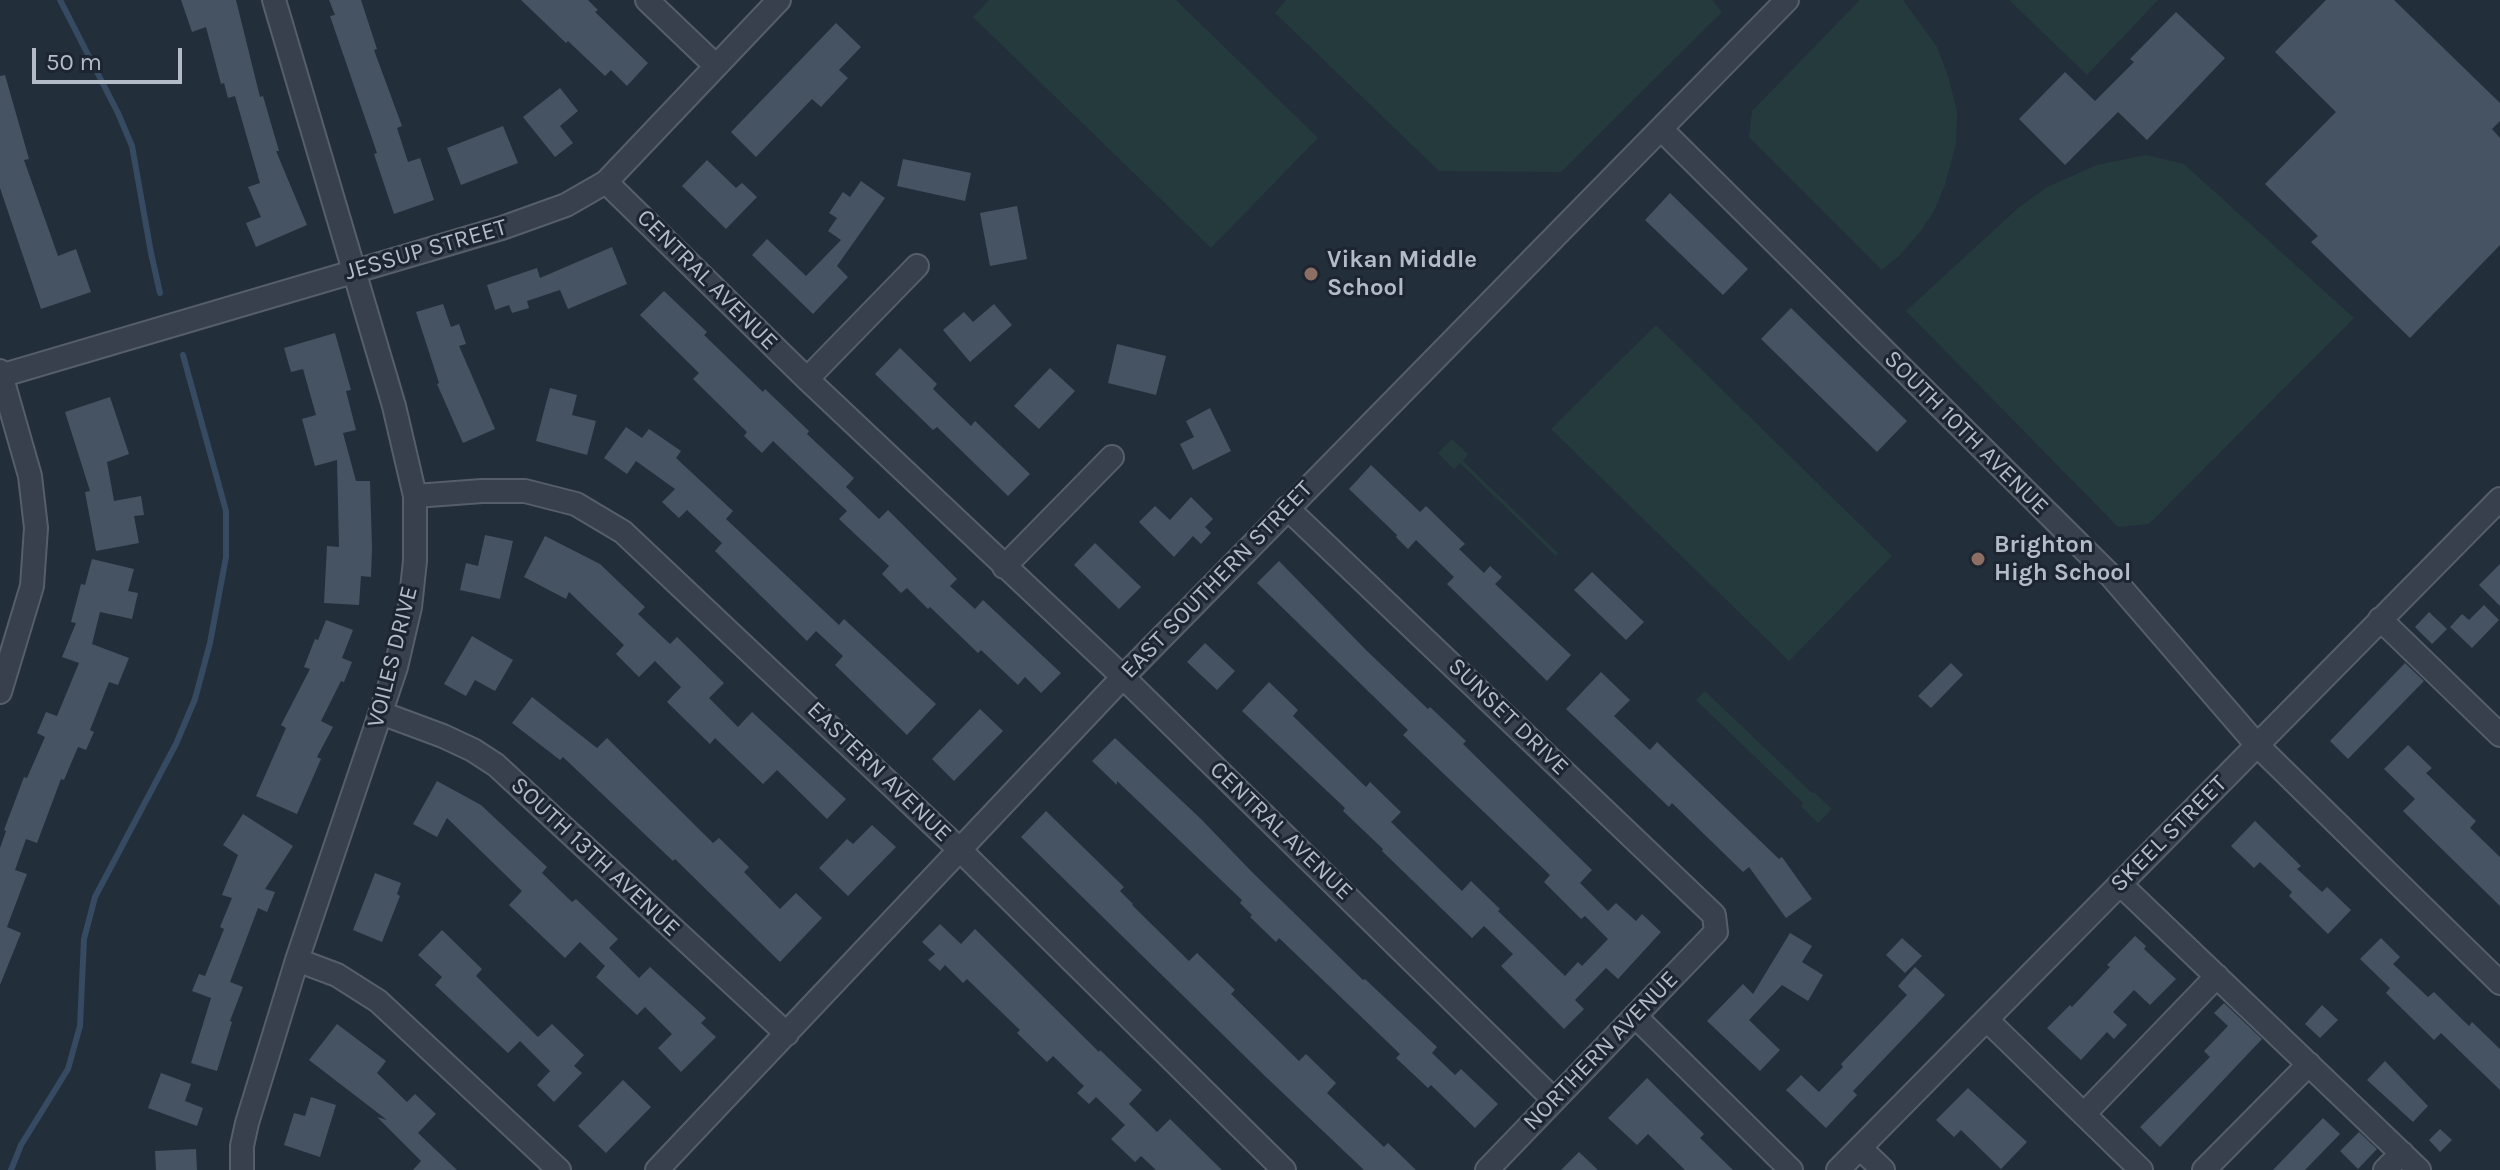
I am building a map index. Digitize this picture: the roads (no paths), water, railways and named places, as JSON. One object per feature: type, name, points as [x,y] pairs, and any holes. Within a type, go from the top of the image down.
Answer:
[{"type":"street","name":"VOILES DRIVE","points":[[242,1170],[242,1146],[247,1123],[297,960],[396,667],[410,607],[415,561],[415,496],[394,406],[274,0]]},
{"type":"street","points":[[647,0],[716,66]]},
{"type":"street","name":"JESSUP STREET","points":[[0,374],[554,211],[606,182],[779,0]]},
{"type":"street","name":"EAST SOUTHERN STREET","points":[[657,1170],[1123,677],[1787,0]]},
{"type":"street","name":"SOUTH 10TH AVENUE","points":[[1661,129],[2111,576],[2257,745],[2500,983]]},
{"type":"street","name":"CENTRAL AVENUE","points":[[606,182],[807,379],[1123,677],[1554,1100]]},
{"type":"street","points":[[807,379],[917,266]]},
{"type":"street","points":[[0,374],[30,476],[36,528],[32,586],[0,692]]},
{"type":"street","points":[[1004,567],[1112,457]]},
{"type":"street","name":"EASTERN AVENUE","points":[[415,496],[525,491],[576,504],[623,532],[960,850],[1284,1170]]},
{"type":"street","name":"SKEEL STREET","points":[[1838,1170],[2500,499]]},
{"type":"street","name":"SUNSET DRIVE","points":[[1287,508],[1714,915],[1716,932]]},
{"type":"street","points":[[2380,619],[2500,735]]},
{"type":"street","name":"SOUTH 13TH AVENUE","points":[[381,713],[443,736],[496,765],[787,1034]]},
{"type":"street","points":[[2120,884],[2419,1170]]},
{"type":"street","name":"NORTHERN AVENUE","points":[[1487,1170],[1716,932]]},
{"type":"street","points":[[297,960],[337,975],[378,1001],[559,1170]]},
{"type":"street","points":[[2084,1114],[2217,976]]},
{"type":"street","points":[[1635,1016],[1791,1170]]},
{"type":"street","points":[[1987,1020],[2141,1170]]},
{"type":"street","points":[[2204,1170],[2309,1064]]},
{"type":"street","points":[[1860,1148],[1883,1170]]},
{"type":"street","points":[[2385,1170],[2402,1153]]},
{"type":"waterway","points":[[60,0],[132,146],[160,293]]},
{"type":"waterway","points":[[11,1170],[21,1145],[68,1069],[80,1026],[84,939],[95,897],[176,744],[195,699],[210,643],[226,557],[226,511],[183,355]]},
{"type":"place","name":"Vikan Middle School","points":[[1311,274]]},
{"type":"place","name":"Brighton High School","points":[[1978,559]]}]
